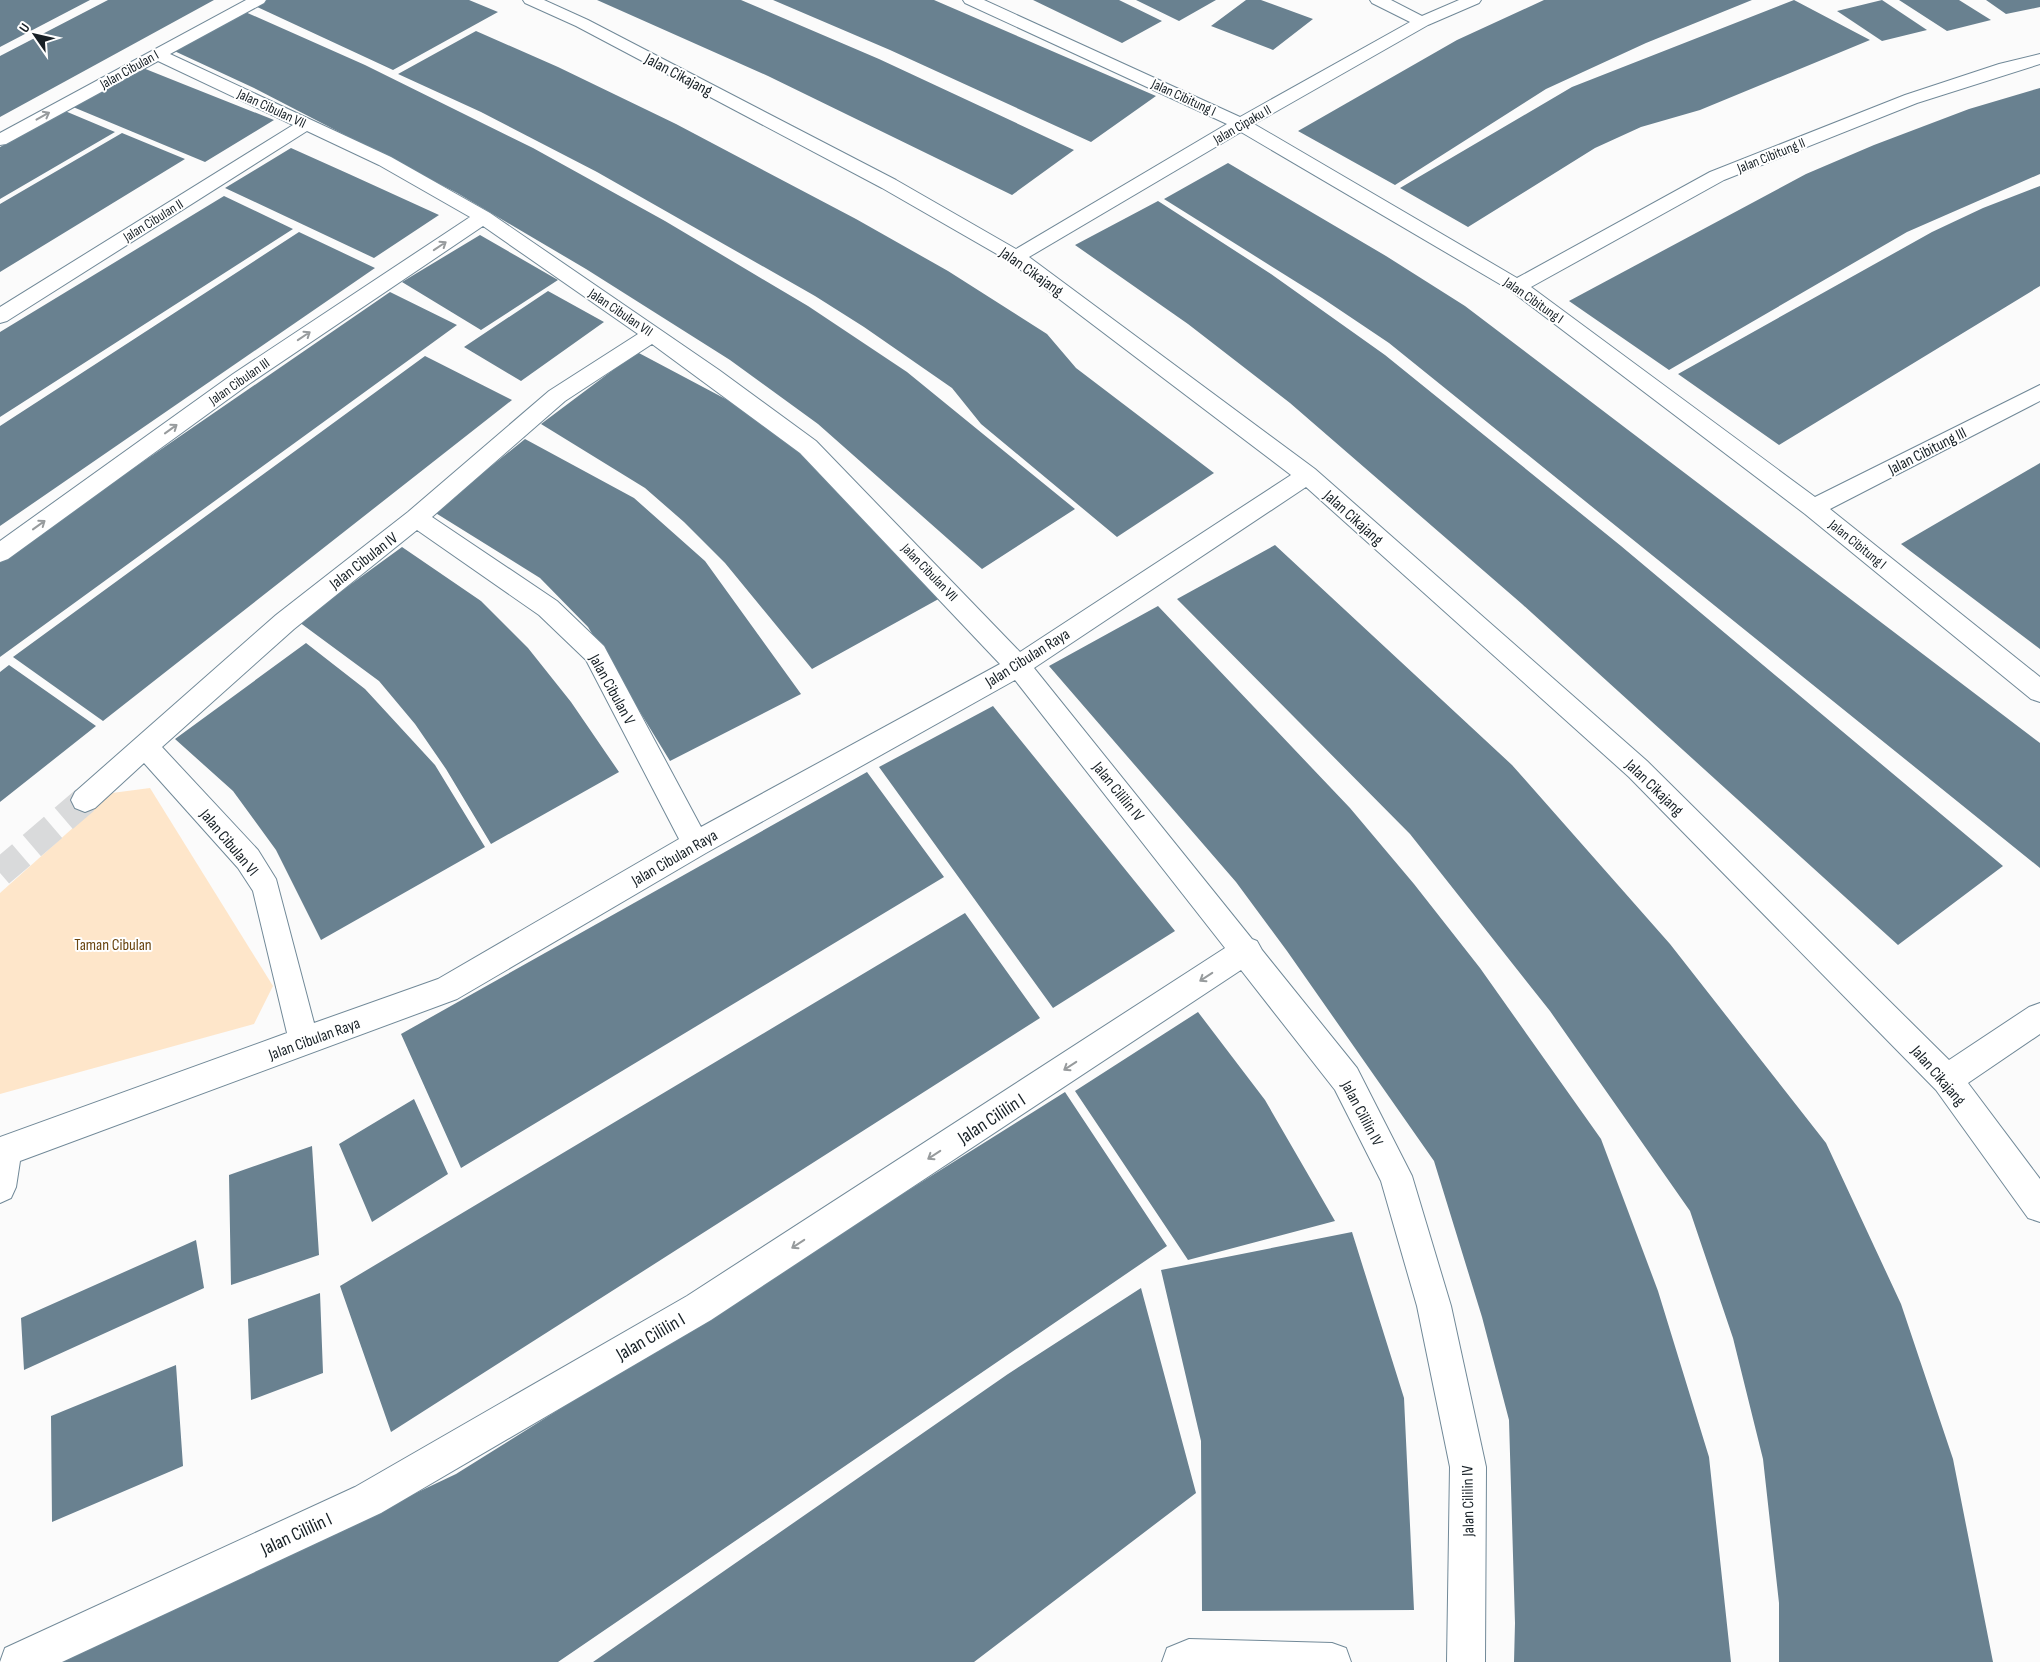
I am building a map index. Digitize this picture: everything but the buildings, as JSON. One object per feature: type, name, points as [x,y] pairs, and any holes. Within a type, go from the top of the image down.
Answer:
[{"type":"street","name":"Jalan Cibulan I","points":[[0,140],[258,0]]},
{"type":"street","name":"Jalan Cikajang","points":[[531,0],[582,23],[889,184],[1016,257],[1307,475],[1638,769],[1947,1079],[2040,1206]]},
{"type":"street","name":"Jalan Cibitung I","points":[[971,0],[1241,124],[1517,286],[1813,508],[2040,692]]},
{"type":"street","points":[[1378,0],[1422,22]]},
{"type":"street","name":"Jalan Cipaku II","points":[[1016,257],[1241,124],[1422,22],[1473,0]]},
{"type":"street","name":"Jalan Cibulan VII","points":[[156,54],[386,161],[483,217],[653,334],[808,447],[1018,666]]},
{"type":"street","name":"Jalan Cibitung II","points":[[1517,286],[1717,176],[1911,99],[2040,58]]},
{"type":"street","name":"Jalan Cibulan II","points":[[0,316],[307,124]]},
{"type":"street","name":"Jalan Cibulan III","points":[[0,553],[241,379],[483,217]]},
{"type":"street","name":"Jalan Cibulan IV","points":[[85,800],[285,622],[416,518],[557,396],[653,334]]},
{"type":"street","name":"Jalan Cibitung III","points":[[1813,508],[2040,392]]},
{"type":"street","name":"Jalan Cibulan Raya","points":[[3,1152],[447,989],[696,844],[1018,666],[1307,475]]},
{"type":"street","name":"Jalan Cibulan V","points":[[416,518],[548,608],[595,653],[696,844]]},
{"type":"street","name":"Jalan Cililin IV","points":[[1018,666],[1247,950],[1346,1078],[1396,1176],[1434,1306],[1468,1467],[1466,1662]]},
{"type":"street","name":"Jalan Cibulan VI","points":[[146,747],[248,859],[266,888],[304,1042]]},
{"type":"street","name":"Jalan Cililin I","points":[[19,1662],[368,1500],[699,1308],[1247,950]]},
{"type":"street","points":[[1947,1079],[2040,1017]]},
{"type":"street","points":[[0,1187],[3,1152]]},
{"type":"street","points":[[1181,1662],[1189,1658],[1332,1662]]},
{"type":"green space","name":"Taman Cibulan","points":[[150,788],[273,986],[254,1024],[0,1094],[0,893],[112,793]]},
{"type":"tunnel","points":[[0,873],[85,800]]}]
